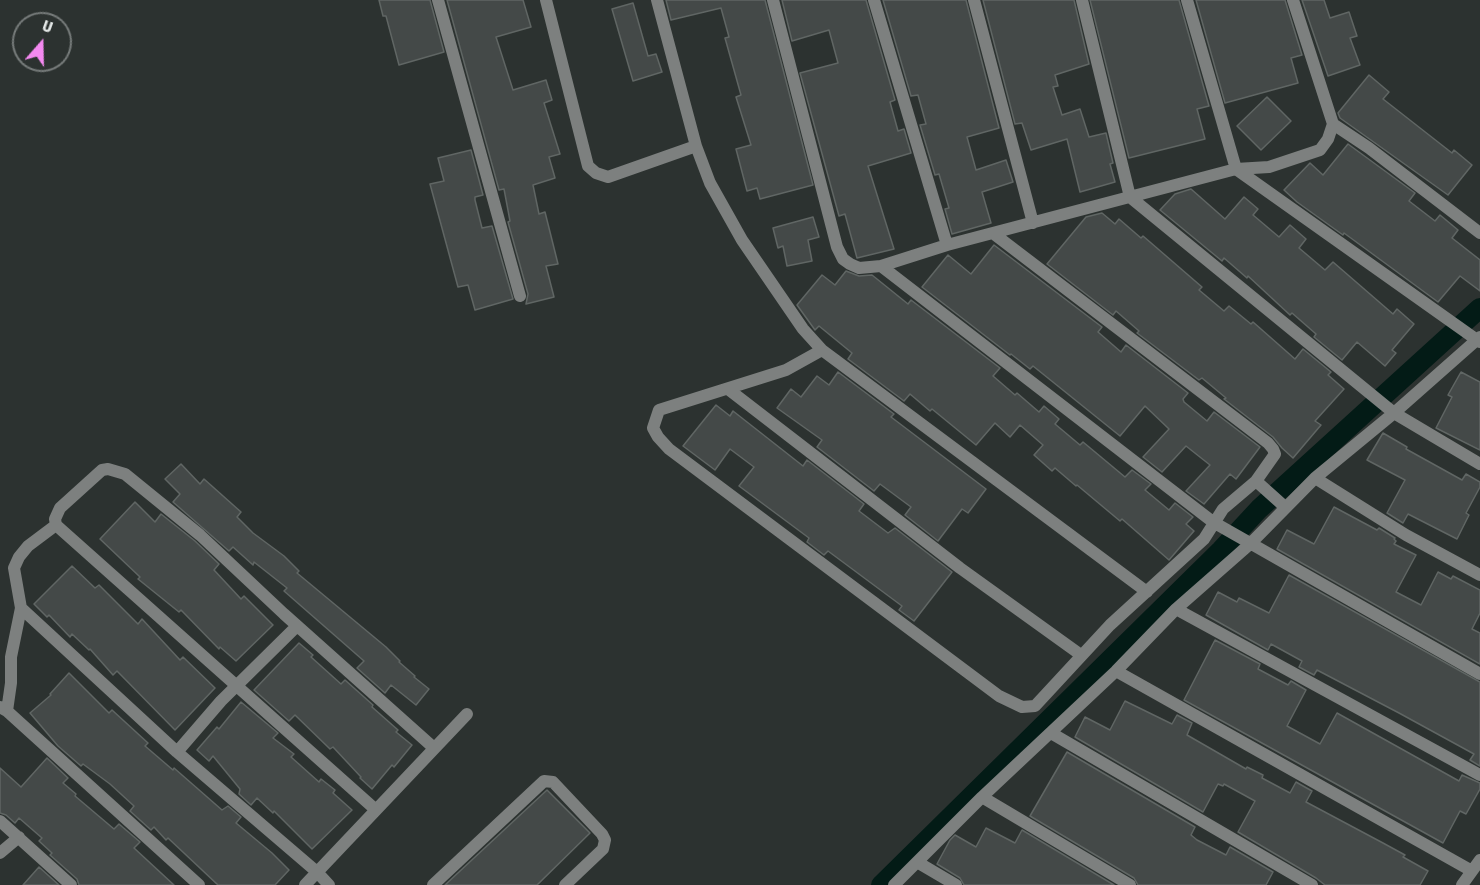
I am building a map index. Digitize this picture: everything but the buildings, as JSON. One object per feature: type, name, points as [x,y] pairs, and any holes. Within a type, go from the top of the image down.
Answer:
[{"type":"street","points":[[438,0],[520,296]]},
{"type":"street","points":[[546,0],[588,166],[596,173],[608,177],[696,146]]},
{"type":"street","points":[[657,0],[696,146],[710,183],[742,240],[802,329],[822,350],[1147,592]]},
{"type":"street","points":[[773,0],[837,247],[843,259],[859,268],[881,266],[947,245],[1236,169],[1269,167],[1320,150],[1328,139],[1333,124],[1293,0]]},
{"type":"street","points":[[874,0],[947,245]]},
{"type":"street","points":[[974,0],[1033,223]]},
{"type":"street","points":[[1082,0],[1130,197],[1394,412],[1480,464]]},
{"type":"street","points":[[894,885],[1284,505],[1478,340],[1236,169],[1187,0]]},
{"type":"street","points":[[1333,124],[1369,148],[1480,233]]},
{"type":"street","points":[[822,350],[786,370],[659,410],[653,428],[669,449],[1011,703],[1023,707],[1035,706],[1081,655],[1204,539],[1223,509],[1260,485],[1273,458],[1273,449],[994,234]]},
{"type":"street","points":[[881,266],[1215,524],[1480,674]]},
{"type":"street","points":[[728,389],[960,568],[1081,655]]},
{"type":"street","points":[[376,810],[56,525],[55,519],[60,508],[102,470],[108,469],[125,474],[201,535],[297,626],[434,748]]},
{"type":"street","points":[[1315,478],[1406,535],[1480,575]]},
{"type":"street","points":[[1260,485],[1284,505]]},
{"type":"street","points":[[56,525],[28,546],[19,556],[14,568],[21,608],[11,657],[11,683],[3,709],[199,885]]},
{"type":"street","points":[[21,608],[177,752],[317,872],[329,885]]},
{"type":"street","points":[[1176,609],[1480,775]]},
{"type":"street","points":[[177,752],[237,685],[297,626]]},
{"type":"street","points":[[1116,671],[1472,871]]},
{"type":"street","points":[[305,885],[467,714]]},
{"type":"street","points":[[1052,733],[1312,885]]},
{"type":"street","points":[[433,885],[544,781],[553,782],[602,834],[604,840],[603,849],[565,885]]},
{"type":"street","points":[[982,797],[1130,885]]},
{"type":"street","points":[[0,821],[71,885]]},
{"type":"street","points":[[0,853],[19,837]]},
{"type":"street","points":[[1462,885],[1480,860]]},
{"type":"street","points":[[917,862],[956,885]]},
{"type":"waterway","points":[[881,885],[1221,550],[1259,509],[1480,308]]}]
